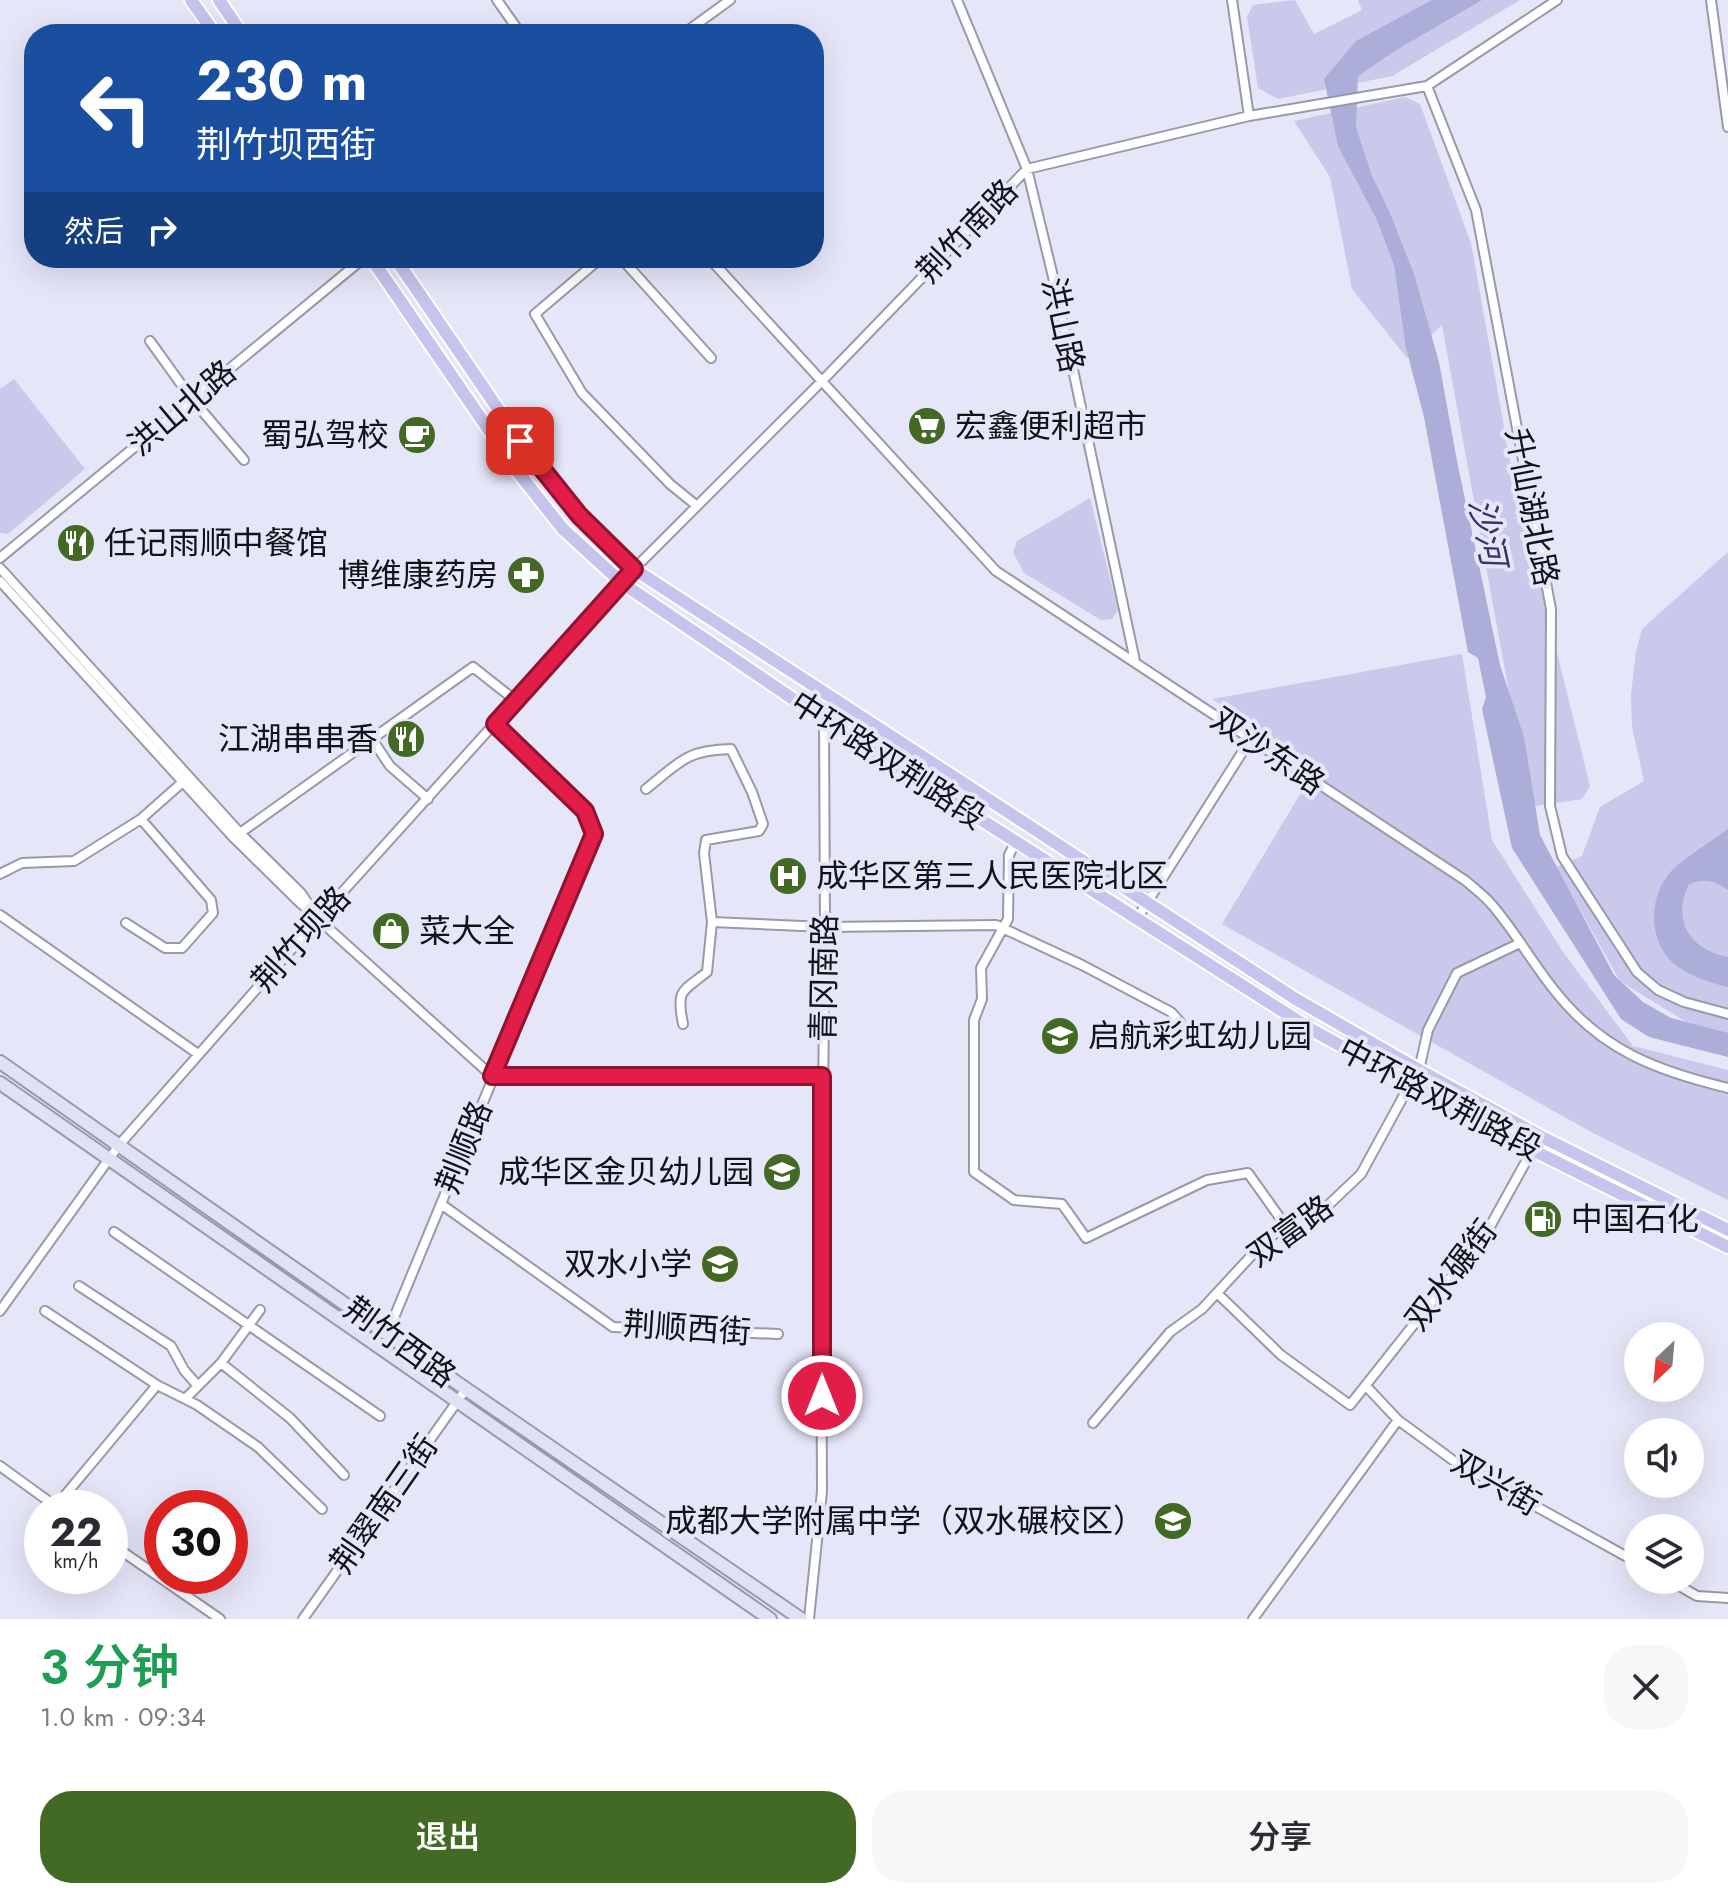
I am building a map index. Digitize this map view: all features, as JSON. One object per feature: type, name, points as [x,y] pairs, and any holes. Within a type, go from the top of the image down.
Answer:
[{"type":"main road","points":[[191,0],[208,24]]},
{"type":"main road","points":[[219,0],[235,24]]},
{"type":"main road","name":"中环路双荆路段","points":[[378,268],[517,471],[563,529],[622,583],[824,720],[1314,1031],[1409,1086],[1728,1247]]},
{"type":"main road","name":"中环路双荆路段","points":[[402,268],[520,441],[579,515],[634,569],[1294,998],[1540,1136],[1728,1230]]},
{"type":"main road","name":"荆竹西路","points":[[0,1062],[466,1389],[801,1619]]},
{"type":"main road","name":"荆竹西路","points":[[0,1083],[770,1619]]},
{"type":"street","points":[[497,0],[514,24]]},
{"type":"street","points":[[697,24],[730,0]]},
{"type":"street","name":"洪山路","points":[[957,0],[1027,169],[1055,285],[1135,661]]},
{"type":"street","points":[[1232,0],[1249,116]]},
{"type":"street","points":[[1427,86],[1557,0]]},
{"type":"street","points":[[1711,0],[1728,127]]},
{"type":"street","name":"荆竹南路","points":[[622,583],[1027,169],[1249,116],[1427,86]]},
{"type":"street","name":"升仙湖北路","points":[[1427,86],[1476,210],[1551,609],[1550,806],[1562,856],[1637,972],[1658,990],[1684,1002],[1728,1014]]},
{"type":"street","name":"洪山北路","points":[[0,558],[352,268]]},
{"type":"street","points":[[589,268],[535,314],[582,393],[670,484],[697,506]]},
{"type":"street","points":[[630,268],[711,358]]},
{"type":"street","name":"双沙东路","points":[[718,268],[996,571],[1466,881],[1492,904],[1577,1017],[1605,1041],[1643,1063],[1728,1088]]},
{"type":"street","points":[[150,341],[191,398],[244,460]]},
{"type":"street","points":[[0,568],[186,779],[233,837],[297,900],[492,1076],[822,1076]]},
{"type":"street","points":[[0,581],[186,779],[301,893],[319,918]]},
{"type":"street","name":"荆竹坝路","points":[[0,1311],[119,1145],[622,583]]},
{"type":"street","points":[[240,833],[473,667],[516,701]]},
{"type":"street","name":"青冈南路","points":[[809,1619],[822,1491],[824,720]]},
{"type":"street","name":"荆顺路","points":[[388,1332],[594,834],[585,811],[495,724]]},
{"type":"street","points":[[372,739],[390,766],[428,799]]},
{"type":"street","points":[[1136,920],[1250,740]]},
{"type":"street","points":[[646,789],[690,754],[709,749],[731,749],[752,792],[763,824],[759,831],[706,840],[704,853],[712,922],[707,972],[685,987],[678,1000],[683,1024]]},
{"type":"street","points":[[0,874],[22,863],[74,861],[141,819],[186,779]]},
{"type":"street","points":[[126,923],[165,948],[182,948],[213,913],[211,900],[141,819]]},
{"type":"street","points":[[1016,841],[1009,855],[1008,919],[981,968],[982,999],[974,1020],[974,1172],[1014,1200],[1062,1204],[1086,1238],[1207,1180],[1248,1173],[1290,1232]]},
{"type":"street","points":[[0,915],[198,1054]]},
{"type":"street","points":[[712,922],[825,927],[996,925],[1171,1012],[1180,1022]]},
{"type":"street","points":[[1419,1070],[1428,1030],[1457,973],[1520,943]]},
{"type":"street","name":"双富路","points":[[1093,1423],[1170,1332],[1202,1309],[1264,1242],[1277,1232],[1300,1232],[1361,1174],[1409,1086]]},
{"type":"street","name":"双水碾街","points":[[1350,1405],[1487,1232],[1540,1136]]},
{"type":"street","name":"荆顺西街","points":[[441,1204],[613,1327],[778,1334]]},
{"type":"street","points":[[114,1232],[380,1416]]},
{"type":"street","points":[[79,1286],[171,1346],[184,1370],[198,1386]]},
{"type":"street","name":"双富路","points":[[1217,1293],[1281,1355],[1350,1405]]},
{"type":"street","points":[[185,1399],[221,1363],[260,1310]]},
{"type":"street","points":[[45,1311],[258,1447],[322,1509]]},
{"type":"street","points":[[221,1363],[290,1418],[344,1475]]},
{"type":"street","points":[[72,1490],[157,1385]]},
{"type":"street","name":"双兴街","points":[[1366,1386],[1398,1420],[1454,1461],[1624,1555]]},
{"type":"street","name":"荆翠南三街","points":[[303,1619],[466,1389]]},
{"type":"street","points":[[1253,1619],[1398,1420]]},
{"type":"street","points":[[0,1466],[34,1490]]},
{"type":"street","points":[[128,1555],[220,1619]]},
{"type":"street","points":[[1694,1594],[1728,1598]]},
{"type":"shaded area","points":[[1295,0],[1314,34],[1362,10],[1358,0],[1520,0],[1392,76],[1278,99],[1258,88],[1247,17],[1253,5]]},
{"type":"shaded area","points":[[1432,0],[1482,0],[1358,76],[1356,127],[1372,176],[1414,274],[1439,362],[1500,665],[1524,737],[1540,835],[1614,975],[1643,1002],[1671,1018],[1728,1033],[1728,1057],[1649,1037],[1621,1019],[1512,848],[1482,709],[1486,697],[1478,658],[1468,652],[1424,417],[1406,348],[1394,265],[1376,218],[1338,146],[1324,79],[1356,41]]},
{"type":"shaded area","points":[[1405,97],[1420,104],[1471,243],[1511,466],[1590,786],[1582,799],[1530,807],[1442,325],[1407,358],[1352,289],[1330,177],[1294,121]]},
{"type":"shaded area","points":[[14,379],[85,469],[8,534],[0,533],[0,389]]},
{"type":"shaded area","points":[[1090,498],[1118,610],[1112,619],[1101,620],[1024,573],[1013,552],[1017,541]]},
{"type":"shaded area","points":[[1728,552],[1728,1034],[1691,1025],[1620,981],[1556,867],[1582,856],[1600,807],[1644,781],[1632,727],[1631,695],[1642,629]]},
{"type":"shaded area","points":[[1462,654],[1492,840],[1563,952],[1633,1046],[1728,1070],[1728,1200],[1593,1133],[1222,924],[1316,768],[1212,699]]},
{"type":"shaded area","points":[[1728,829],[1728,890],[1709,881],[1689,884],[1682,910],[1683,921],[1694,940],[1703,948],[1728,957],[1728,987],[1698,977],[1671,961],[1659,942],[1654,919],[1657,895],[1668,875]]},
{"type":"place","name":"宏鑫便利超市","points":[[927,426]]},
{"type":"place","name":"蜀弘驾校","points":[[417,435]]},
{"type":"place","name":"任记雨顺中餐馆","points":[[76,543]]},
{"type":"place","name":"博维康药房","points":[[526,575]]},
{"type":"place","name":"江湖串串香","points":[[406,739]]},
{"type":"place","name":"成华区第三人民医院北区","points":[[788,876]]},
{"type":"place","name":"菜大全","points":[[391,931]]},
{"type":"place","name":"启航彩虹幼儿园","points":[[1060,1036]]},
{"type":"place","name":"成华区金贝幼儿园","points":[[782,1172]]},
{"type":"place","name":"中国石化","points":[[1543,1219]]},
{"type":"place","name":"双水小学","points":[[720,1264]]},
{"type":"place","name":"成都大学附属中学（双水碾校区）","points":[[1173,1521]]},
{"type":"route","points":[[520,441],[579,515],[634,569],[495,724],[585,811],[594,834],[492,1076],[822,1076],[822,1396]]},
{"type":"water label","name":"沙河","points":[[1488,532]]}]
